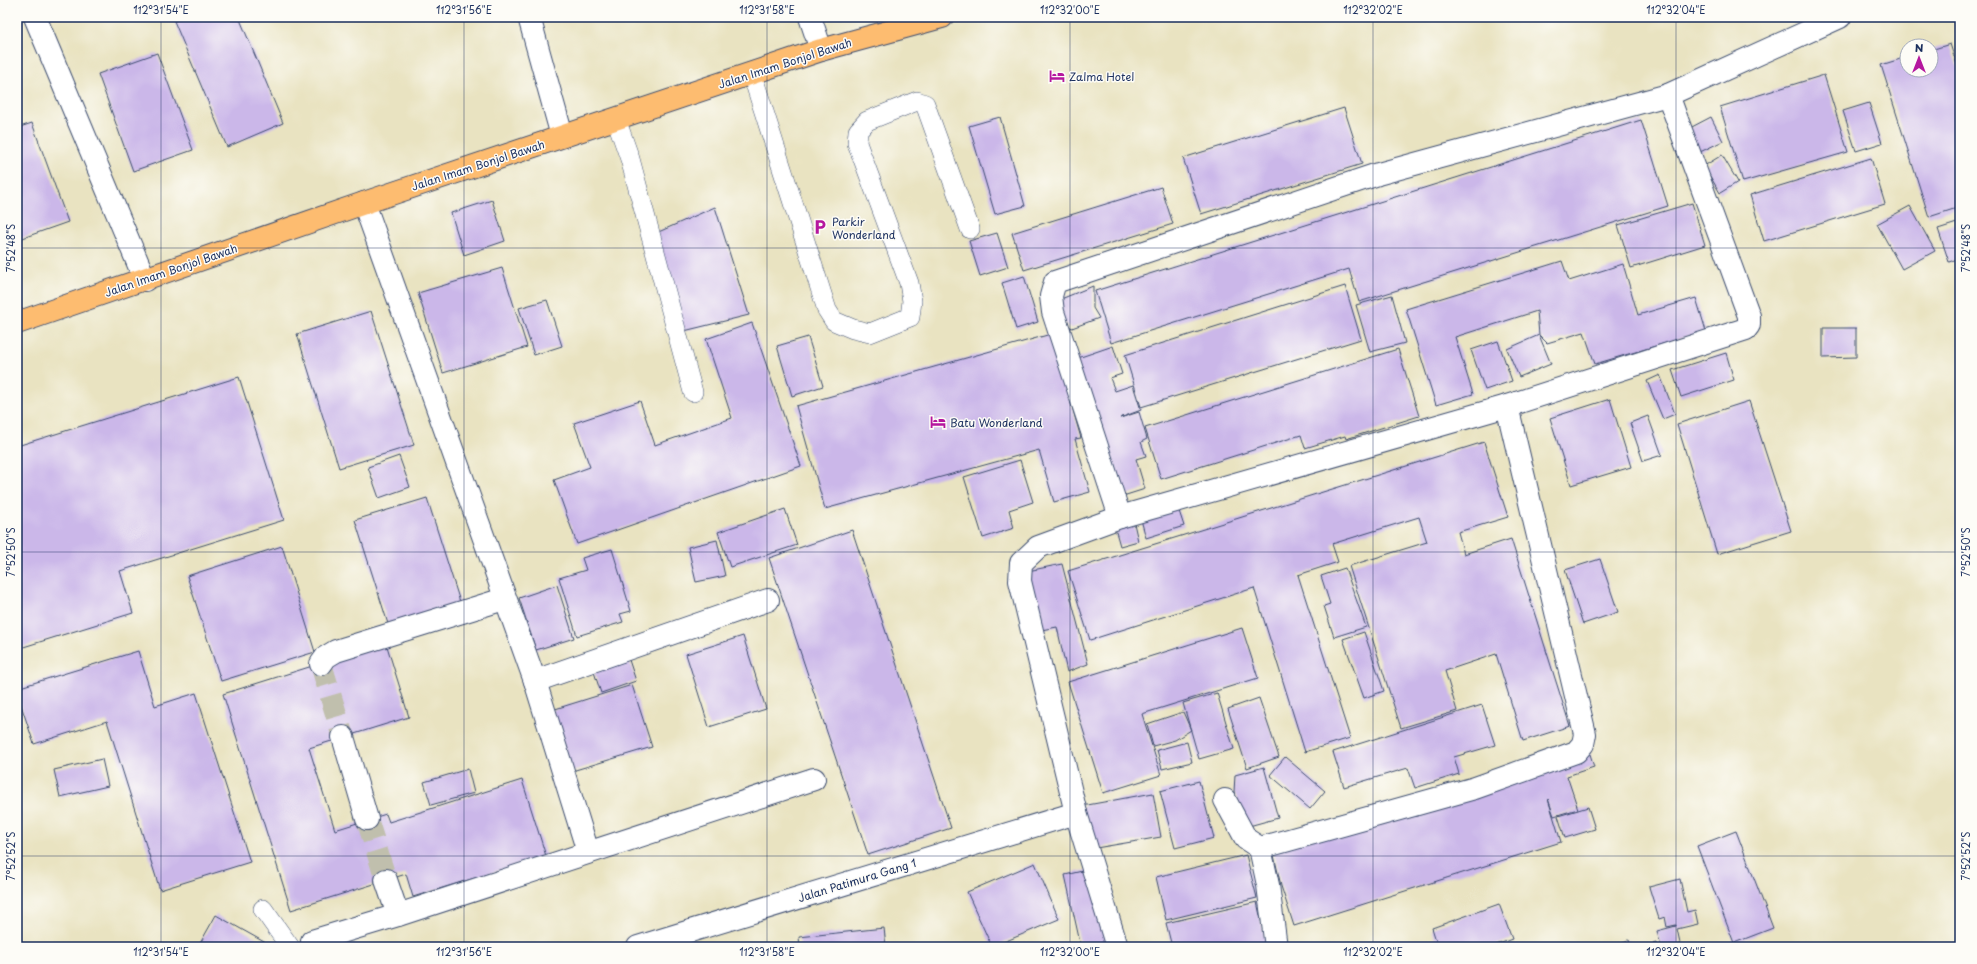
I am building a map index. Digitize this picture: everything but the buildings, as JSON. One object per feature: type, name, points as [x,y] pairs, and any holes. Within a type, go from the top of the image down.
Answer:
[{"type":"main road","name":"Jalan Imam Bonjol Bawah","points":[[17,323],[145,280],[364,202],[821,50],[942,17]]},
{"type":"street","points":[[36,17],[145,280]]},
{"type":"street","points":[[529,17],[562,136]]},
{"type":"street","points":[[810,17],[821,50]]},
{"type":"street","points":[[1120,517],[1052,312],[1051,296],[1055,282],[1378,174],[1668,95],[1840,17]]},
{"type":"street","points":[[1117,947],[1076,813],[1020,581],[1021,563],[1038,547],[1120,517],[1508,406],[1746,329],[1749,324],[1749,316],[1668,95]]},
{"type":"street","points":[[364,202],[504,599],[535,681],[588,852]]},
{"type":"street","points":[[1260,848],[1475,788],[1576,752],[1583,744],[1585,734],[1508,406]]},
{"type":"street","points":[[321,664],[326,657],[336,651],[504,599]]},
{"type":"street","points":[[535,681],[768,600]]},
{"type":"street","points":[[343,737],[367,819]]},
{"type":"street","points":[[312,940],[398,915],[814,779]]},
{"type":"street","points":[[1225,800],[1246,839],[1260,848],[1268,885],[1276,947]]},
{"type":"street","name":"Jalan Patimura Gang 1","points":[[638,947],[1076,813]]},
{"type":"street","points":[[386,880],[398,915]]},
{"type":"lane","points":[[752,74],[827,310],[834,321],[853,329],[870,333],[910,317],[912,301],[908,284],[857,143],[858,131],[867,121],[917,101],[925,104],[970,229]]},
{"type":"lane","points":[[616,119],[630,159],[692,392]]},
{"type":"lane","points":[[263,909],[290,947]]},
{"type":"tunnel","points":[[321,664],[343,737]]},
{"type":"tunnel","points":[[367,819],[386,880]]},
{"type":"place","name":"Zalma Hotel","points":[[1057,76]]},
{"type":"place","name":"Parkir Wonderland","points":[[820,227]]},
{"type":"place","name":"Batu Wonderland","points":[[938,422]]}]
